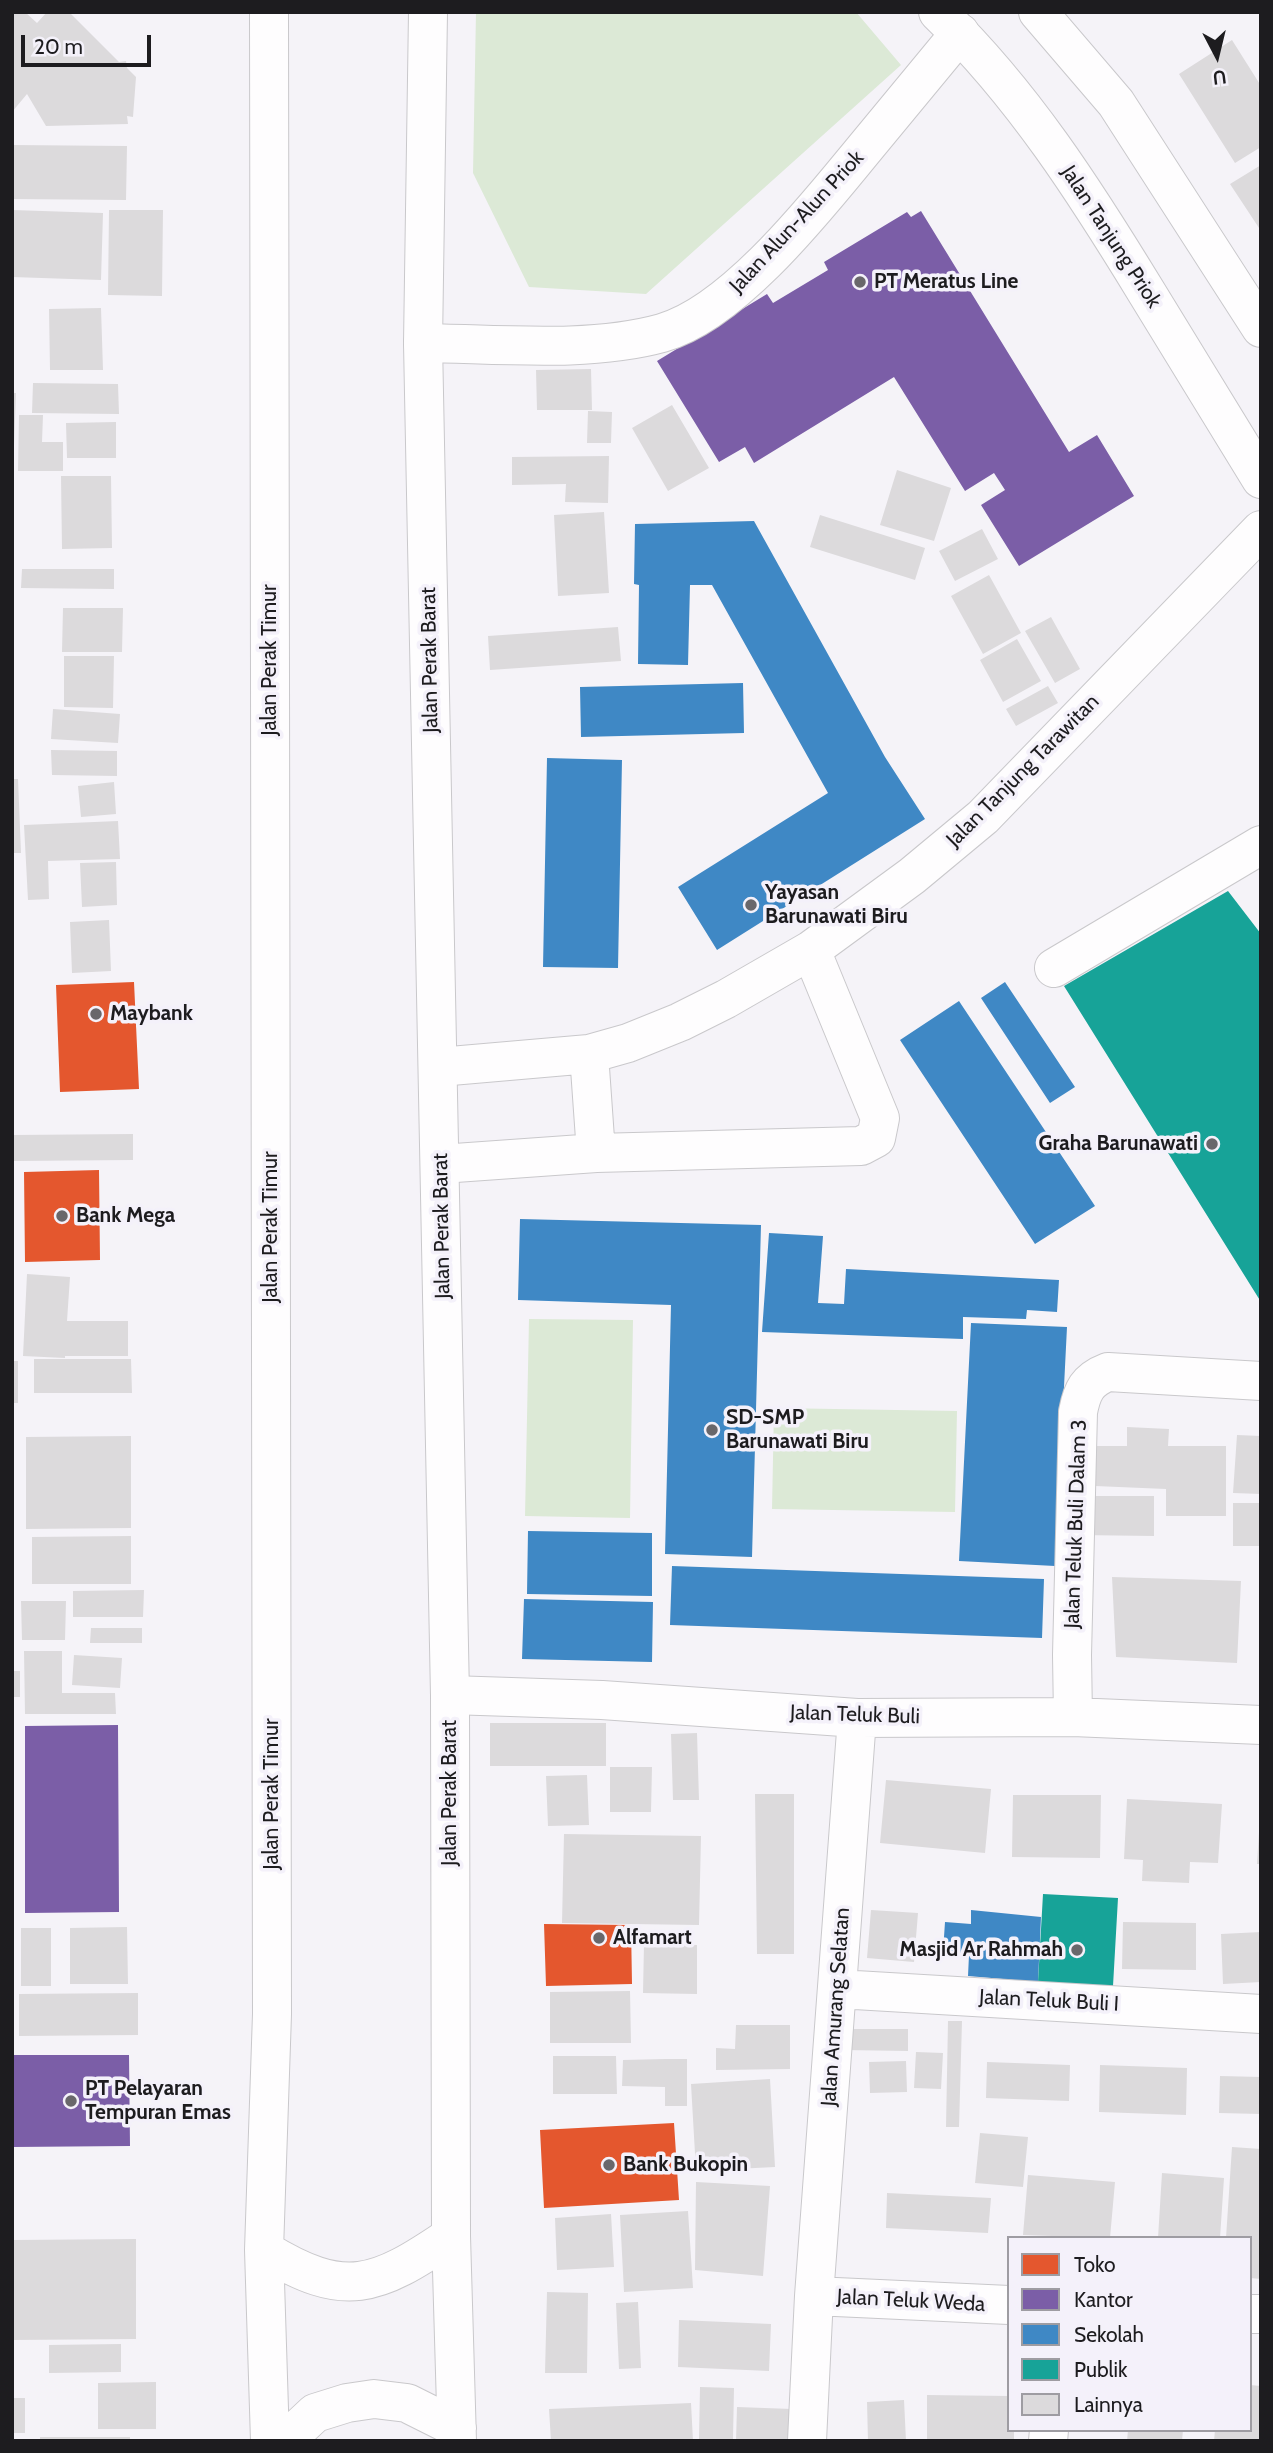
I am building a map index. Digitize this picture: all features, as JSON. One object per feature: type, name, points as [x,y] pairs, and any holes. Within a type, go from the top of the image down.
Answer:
[{"type":"main road","points":[[242,12],[269,70]]},
{"type":"main road","name":"Jalan Perak Timur","points":[[269,12],[272,2014],[264,2250],[270,2441]]},
{"type":"main road","name":"Jalan Perak Barat","points":[[428,12],[423,343],[450,1695],[451,2236],[457,2434]]},
{"type":"main road","points":[[1038,12],[1116,103],[1261,328]]},
{"type":"main road","name":"Jalan Alun-Alun Priok","points":[[423,343],[579,345],[665,332],[698,317],[737,290],[820,204],[949,23]]},
{"type":"main road","name":"Jalan Tanjung Priok","points":[[949,23],[999,76],[1051,145],[1120,249],[1261,479]]},
{"type":"main road","name":"Jalan Tanjung Tarawitan","points":[[439,1067],[589,1054],[628,1043],[680,1022],[811,950],[912,876],[983,817],[1261,530]]},
{"type":"main road","points":[[1054,968],[1261,845]]},
{"type":"main road","points":[[441,1164],[596,1153],[861,1146],[876,1138],[880,1118],[811,950]]},
{"type":"main road","points":[[589,1054],[596,1153]]},
{"type":"main road","name":"Jalan Teluk Buli Dalam 3","points":[[1073,1717],[1078,1412],[1081,1394],[1096,1376],[1108,1372],[1261,1381]]},
{"type":"main road","name":"Jalan Teluk Buli","points":[[450,1695],[601,1700],[856,1718],[1073,1717],[1261,1724]]},
{"type":"main road","name":"Jalan Amurang Selatan","points":[[807,2441],[814,2296],[856,1718]]},
{"type":"main road","name":"Jalan Teluk Buli I","points":[[838,1989],[1261,2014]]},
{"type":"main road","points":[[264,2250],[292,2266],[326,2280],[356,2282],[387,2275],[412,2263],[451,2236]]},
{"type":"main road","name":"Jalan Teluk Weda","points":[[814,2296],[1007,2305]]},
{"type":"main road","points":[[285,2441],[315,2413],[347,2403],[374,2399],[407,2403],[457,2434]]},
{"type":"green space","points":[[476,12],[856,12],[901,65],[646,294],[529,287],[473,173]]},
{"type":"green space","points":[[529,1319],[633,1320],[630,1518],[525,1516]]},
{"type":"green space","points":[[774,1408],[957,1411],[955,1512],[772,1509]]},
{"type":"building: Toko","name":"Maybank","points":[[134,982],[139,1089],[60,1092],[56,985]]},
{"type":"building: Toko","name":"Bank Mega","points":[[99,1170],[100,1260],[25,1262],[24,1172]]},
{"type":"building: Toko","points":[[544,1924],[631,1925],[632,1984],[546,1986]]},
{"type":"building: Toko","name":"Bank Bukopin","points":[[674,2123],[679,2200],[544,2208],[540,2130]]},
{"type":"building: Kantor","points":[[921,211],[1069,452],[1097,435],[1134,496],[1019,566],[981,505],[1005,490],[994,473],[965,491],[894,377],[754,463],[745,447],[719,462],[657,361],[767,294],[773,303],[828,270],[824,262],[907,212],[911,217]]},
{"type":"building: Kantor","points":[[118,1725],[119,1912],[25,1913],[25,1726]]},
{"type":"building: Kantor","name":"PT Pelayaran Tempuran Emas","points":[[13,2055],[129,2055],[130,2146],[13,2147]]},
{"type":"building: Sekolah","points":[[754,521],[885,757],[925,819],[717,950],[678,887],[828,793],[712,585],[690,585],[688,665],[638,664],[639,585],[634,584],[635,524]]},
{"type":"building: Sekolah","points":[[743,683],[744,733],[581,737],[580,687]]},
{"type":"building: Sekolah","points":[[547,758],[622,760],[618,968],[543,967]]},
{"type":"building: Sekolah","points":[[1005,982],[1075,1087],[1050,1103],[981,998]]},
{"type":"building: Sekolah","points":[[959,1001],[1095,1206],[1035,1244],[900,1040]]},
{"type":"building: Sekolah","name":"SD-SMP Barunawati Biru","points":[[520,1219],[761,1225],[752,1557],[665,1554],[671,1305],[518,1300]]},
{"type":"building: Sekolah","points":[[769,1233],[823,1236],[818,1303],[844,1304],[846,1269],[1059,1280],[1057,1312],[1027,1310],[1026,1319],[963,1317],[963,1339],[762,1332]]},
{"type":"building: Sekolah","points":[[971,1323],[1067,1327],[1055,1566],[959,1561]]},
{"type":"building: Sekolah","points":[[528,1531],[652,1533],[652,1596],[527,1594]]},
{"type":"building: Sekolah","points":[[672,1566],[1044,1579],[1042,1638],[670,1625]]},
{"type":"building: Sekolah","points":[[524,1599],[653,1602],[652,1662],[522,1659]]},
{"type":"building: Sekolah","points":[[971,1910],[1041,1917],[1038,1982],[968,1976],[969,1955],[943,1952],[945,1922],[971,1924]]},
{"type":"building: Publik","name":"Graha Barunawati","points":[[1228,891],[1261,934],[1261,1302],[1064,986]]},
{"type":"building: Publik","name":"Masjid Ar Rahmah","points":[[1043,1894],[1118,1898],[1113,1986],[1038,1982]]},
{"type":"building: Lainnya","points":[[12,12],[25,12],[37,23],[47,12],[69,12],[119,62],[126,61],[127,68],[136,77],[133,117],[127,116],[128,124],[46,126],[27,94],[12,112]]},
{"type":"building: Lainnya","points":[[1232,40],[1261,86],[1261,147],[1235,163],[1179,74]]},
{"type":"building: Lainnya","points":[[12,145],[127,146],[126,200],[12,199]]},
{"type":"building: Lainnya","points":[[1261,165],[1261,231],[1230,184]]},
{"type":"building: Lainnya","points":[[12,210],[103,213],[101,280],[12,277]]},
{"type":"building: Lainnya","points":[[109,210],[163,210],[162,296],[108,295]]},
{"type":"building: Lainnya","points":[[101,308],[103,370],[50,370],[49,309]]},
{"type":"building: Lainnya","points":[[591,369],[592,410],[537,410],[536,370]]},
{"type":"building: Lainnya","points":[[33,383],[118,384],[119,414],[32,413]]},
{"type":"building: Lainnya","points":[[12,393],[16,393],[14,446],[12,446]]},
{"type":"building: Lainnya","points":[[672,405],[709,468],[668,491],[632,428]]},
{"type":"building: Lainnya","points":[[588,411],[612,412],[611,443],[587,443]]},
{"type":"building: Lainnya","points":[[19,415],[43,415],[42,442],[63,442],[63,471],[18,471]]},
{"type":"building: Lainnya","points":[[116,422],[116,458],[67,458],[66,423]]},
{"type":"building: Lainnya","points":[[609,456],[608,503],[565,502],[566,484],[512,485],[512,457]]},
{"type":"building: Lainnya","points":[[897,470],[951,488],[934,541],[880,525]]},
{"type":"building: Lainnya","points":[[61,476],[111,476],[112,548],[62,549]]},
{"type":"building: Lainnya","points":[[604,512],[609,593],[558,596],[554,515]]},
{"type":"building: Lainnya","points":[[820,515],[925,548],[915,580],[810,547]]},
{"type":"building: Lainnya","points":[[982,529],[998,559],[955,581],[939,551]]},
{"type":"building: Lainnya","points":[[22,569],[114,569],[114,589],[21,588]]},
{"type":"building: Lainnya","points":[[989,575],[1021,633],[983,654],[951,596]]},
{"type":"building: Lainnya","points":[[63,608],[123,608],[122,652],[62,652]]},
{"type":"building: Lainnya","points":[[1051,617],[1080,669],[1055,683],[1025,631]]},
{"type":"building: Lainnya","points":[[618,627],[621,661],[490,670],[488,636]]},
{"type":"building: Lainnya","points":[[1017,639],[1041,681],[1003,702],[980,660]]},
{"type":"building: Lainnya","points":[[64,656],[114,656],[113,708],[64,707]]},
{"type":"building: Lainnya","points":[[1048,686],[1058,703],[1016,726],[1006,709]]},
{"type":"building: Lainnya","points":[[53,709],[120,714],[118,743],[51,739]]},
{"type":"building: Lainnya","points":[[51,750],[117,751],[117,776],[52,775]]},
{"type":"building: Lainnya","points":[[12,779],[18,779],[21,853],[12,853]]},
{"type":"building: Lainnya","points":[[114,782],[116,814],[81,817],[78,786]]},
{"type":"building: Lainnya","points":[[118,821],[120,859],[48,861],[49,899],[28,900],[24,825]]},
{"type":"building: Lainnya","points":[[116,862],[117,905],[82,907],[80,863]]},
{"type":"building: Lainnya","points":[[109,920],[111,971],[72,973],[70,922]]},
{"type":"building: Lainnya","points":[[133,1134],[133,1160],[14,1161],[13,1135]]},
{"type":"building: Lainnya","points":[[27,1274],[70,1277],[67,1321],[128,1321],[128,1356],[23,1356]]},
{"type":"building: Lainnya","points":[[34,1359],[131,1359],[132,1393],[34,1393]]},
{"type":"building: Lainnya","points":[[12,1361],[18,1361],[18,1403],[12,1403]]},
{"type":"building: Lainnya","points":[[1127,1427],[1169,1429],[1168,1446],[1226,1446],[1226,1516],[1166,1516],[1166,1489],[1095,1486],[1096,1446],[1127,1446]]},
{"type":"building: Lainnya","points":[[1237,1435],[1261,1436],[1261,1494],[1233,1493]]},
{"type":"building: Lainnya","points":[[131,1436],[131,1528],[26,1529],[26,1437]]},
{"type":"building: Lainnya","points":[[1079,1496],[1154,1496],[1154,1536],[1078,1535]]},
{"type":"building: Lainnya","points":[[1233,1503],[1261,1503],[1261,1546],[1233,1546]]},
{"type":"building: Lainnya","points":[[131,1536],[131,1584],[32,1584],[32,1537]]},
{"type":"building: Lainnya","points":[[1112,1577],[1241,1581],[1237,1663],[1116,1657]]},
{"type":"building: Lainnya","points":[[144,1590],[143,1617],[73,1617],[73,1591]]},
{"type":"building: Lainnya","points":[[21,1601],[66,1601],[65,1640],[22,1640]]},
{"type":"building: Lainnya","points":[[91,1628],[142,1628],[142,1643],[90,1643]]},
{"type":"building: Lainnya","points":[[24,1651],[62,1651],[62,1693],[115,1693],[116,1714],[25,1714]]},
{"type":"building: Lainnya","points":[[74,1655],[122,1658],[120,1688],[72,1685]]},
{"type":"building: Lainnya","points":[[12,1671],[20,1671],[20,1697],[12,1697]]},
{"type":"building: Lainnya","points":[[490,1723],[606,1723],[606,1766],[490,1766]]},
{"type":"building: Lainnya","points":[[697,1733],[699,1800],[673,1800],[671,1734]]},
{"type":"building: Lainnya","points":[[610,1767],[652,1767],[651,1812],[610,1812]]},
{"type":"building: Lainnya","points":[[587,1775],[589,1825],[548,1826],[546,1776]]},
{"type":"building: Lainnya","points":[[886,1780],[991,1789],[985,1853],[880,1843]]},
{"type":"building: Lainnya","points":[[755,1794],[794,1794],[794,1954],[757,1954]]},
{"type":"building: Lainnya","points":[[1013,1795],[1101,1795],[1100,1858],[1012,1857]]},
{"type":"building: Lainnya","points":[[1127,1799],[1222,1804],[1218,1863],[1190,1862],[1189,1883],[1142,1881],[1143,1860],[1124,1859]]},
{"type":"building: Lainnya","points":[[1259,1832],[1261,1864],[1257,1864]]},
{"type":"building: Lainnya","points":[[564,1834],[701,1836],[699,1925],[562,1923]]},
{"type":"building: Lainnya","points":[[871,1910],[918,1913],[914,1962],[867,1958]]},
{"type":"building: Lainnya","points":[[1123,1922],[1196,1923],[1196,1970],[1122,1969]]},
{"type":"building: Lainnya","points":[[127,1927],[128,1984],[70,1984],[70,1928]]},
{"type":"building: Lainnya","points":[[21,1928],[51,1928],[51,1986],[21,1986]]},
{"type":"building: Lainnya","points":[[1261,1932],[1261,1982],[1223,1984],[1221,1934]]},
{"type":"building: Lainnya","points":[[644,1944],[697,1945],[697,1994],[643,1993]]},
{"type":"building: Lainnya","points":[[630,1991],[631,2043],[550,2043],[550,1992]]},
{"type":"building: Lainnya","points":[[138,1993],[138,2035],[19,2036],[19,1994]]},
{"type":"building: Lainnya","points":[[948,2021],[962,2021],[959,2127],[946,2127]]},
{"type":"building: Lainnya","points":[[736,2025],[790,2025],[790,2069],[716,2070],[716,2048],[735,2049]]},
{"type":"building: Lainnya","points":[[843,2029],[908,2029],[908,2051],[843,2050]]},
{"type":"building: Lainnya","points":[[916,2052],[943,2053],[941,2089],[914,2088]]},
{"type":"building: Lainnya","points":[[553,2056],[616,2056],[617,2094],[553,2094]]},
{"type":"building: Lainnya","points":[[687,2059],[687,2106],[665,2106],[665,2087],[622,2086],[623,2060]]},
{"type":"building: Lainnya","points":[[906,2061],[907,2092],[870,2093],[869,2062]]},
{"type":"building: Lainnya","points":[[987,2062],[1070,2065],[1069,2101],[986,2098]]},
{"type":"building: Lainnya","points":[[1100,2065],[1187,2068],[1186,2115],[1099,2112]]},
{"type":"building: Lainnya","points":[[1220,2076],[1261,2077],[1261,2114],[1219,2113]]},
{"type":"building: Lainnya","points":[[770,2079],[775,2167],[696,2171],[691,2084]]},
{"type":"building: Lainnya","points":[[980,2133],[1028,2137],[1023,2187],[975,2183]]},
{"type":"building: Lainnya","points":[[1232,2147],[1261,2149],[1261,2279],[1252,2278],[1252,2236],[1226,2236]]},
{"type":"building: Lainnya","points":[[1162,2173],[1224,2178],[1220,2236],[1158,2236]]},
{"type":"building: Lainnya","points":[[1028,2175],[1115,2182],[1110,2236],[1023,2235]]},
{"type":"building: Lainnya","points":[[696,2182],[770,2186],[763,2276],[695,2270]]},
{"type":"building: Lainnya","points":[[887,2193],[991,2198],[988,2233],[886,2228]]},
{"type":"building: Lainnya","points":[[688,2211],[693,2288],[624,2292],[620,2215]]},
{"type":"building: Lainnya","points":[[611,2214],[614,2267],[557,2270],[555,2218]]},
{"type":"building: Lainnya","points":[[136,2239],[136,2339],[12,2340],[12,2240]]},
{"type":"building: Lainnya","points":[[547,2292],[588,2293],[587,2373],[545,2373]]},
{"type":"building: Lainnya","points":[[638,2302],[641,2368],[619,2369],[616,2303]]},
{"type":"building: Lainnya","points":[[679,2320],[771,2324],[769,2371],[678,2367]]},
{"type":"building: Lainnya","points":[[121,2344],[121,2372],[49,2373],[49,2345]]},
{"type":"building: Lainnya","points":[[156,2382],[156,2429],[98,2429],[98,2383]]},
{"type":"building: Lainnya","points":[[1252,2385],[1261,2386],[1261,2441],[1214,2441],[1215,2432],[1252,2432]]},
{"type":"building: Lainnya","points":[[700,2387],[734,2388],[733,2439],[699,2439]]},
{"type":"building: Lainnya","points":[[927,2395],[1007,2396],[1007,2432],[1014,2432],[1014,2441],[927,2441]]},
{"type":"building: Lainnya","points":[[12,2398],[25,2398],[25,2433],[12,2433]]},
{"type":"building: Lainnya","points":[[904,2400],[906,2441],[868,2441],[867,2402]]},
{"type":"building: Lainnya","points":[[691,2403],[693,2441],[551,2441],[549,2409]]},
{"type":"building: Lainnya","points":[[737,2407],[792,2409],[791,2441],[736,2441]]},
{"type":"building: Lainnya","points":[[1128,2432],[1183,2432],[1182,2441],[1127,2441]]},
{"type":"building: Lainnya","points":[[40,2437],[130,2437],[130,2441],[40,2441]]},
{"type":"place","name":"PT Meratus Line","points":[[860,282]]},
{"type":"place","name":"Yayasan Barunawati Biru","points":[[751,905]]},
{"type":"place","name":"Maybank","points":[[96,1014]]},
{"type":"place","name":"Graha Barunawati","points":[[1212,1144]]},
{"type":"place","name":"Bank Mega","points":[[62,1216]]},
{"type":"place","name":"SD-SMP Barunawati Biru","points":[[712,1430]]},
{"type":"place","name":"Alfamart","points":[[599,1938]]},
{"type":"place","name":"Masjid Ar Rahmah","points":[[1077,1950]]},
{"type":"place","name":"PT Pelayaran Tempuran Emas","points":[[71,2101]]},
{"type":"place","name":"Bank Bukopin","points":[[609,2165]]}]
